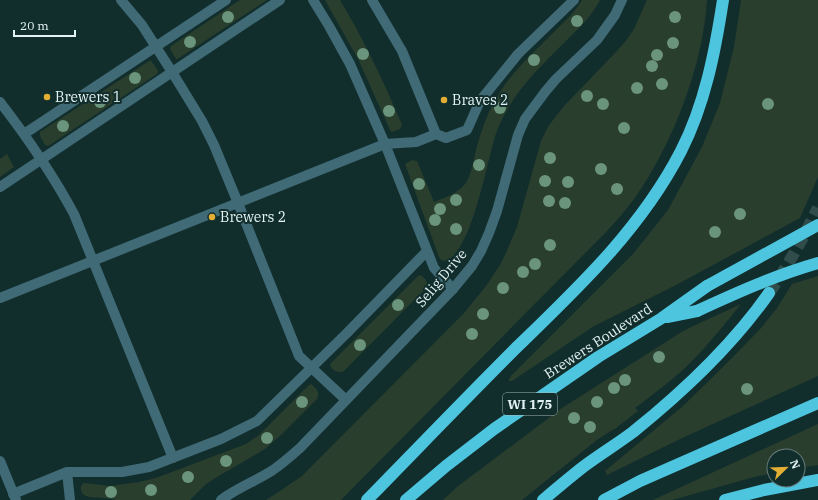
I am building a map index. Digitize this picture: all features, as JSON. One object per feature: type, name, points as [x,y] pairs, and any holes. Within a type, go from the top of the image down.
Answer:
[{"type":"highway","points":[[367,500],[600,264],[628,232],[647,206],[681,151],[696,116],[708,79],[717,39],[723,0]]},
{"type":"highway","name":"Brewers Boulevard","points":[[406,500],[446,466],[501,425],[598,357],[662,318],[707,286],[818,225]]},
{"type":"highway","points":[[662,318],[696,311],[792,270],[818,262]]},
{"type":"highway","points":[[543,500],[582,468],[632,433],[699,375],[742,328],[769,293]]},
{"type":"highway","points":[[604,500],[640,481],[818,403]]},
{"type":"highway","points":[[725,500],[764,490],[818,480]]},
{"type":"street","points":[[121,0],[142,25],[202,121],[214,145],[238,203],[299,356],[346,400]]},
{"type":"street","points":[[24,134],[226,0]]},
{"type":"street","points":[[0,186],[280,0]]},
{"type":"street","points":[[313,0],[350,64],[385,144],[434,268],[454,289]]},
{"type":"street","points":[[372,0],[402,51],[436,134]]},
{"type":"street","points":[[0,298],[385,144],[416,142],[436,134],[446,138],[467,130],[480,101],[518,54],[574,0]]},
{"type":"street","name":"Selig Drive","points":[[221,500],[272,470],[288,458],[454,289],[472,266],[489,233],[497,211],[518,136],[525,119],[556,79],[597,40],[615,15],[622,0]]},
{"type":"street","points":[[0,102],[41,159],[60,188],[74,214],[173,458]]},
{"type":"street","points":[[0,461],[14,497],[67,472],[122,472],[149,467],[221,439],[257,421],[347,333],[427,251]]},
{"type":"street","points":[[67,472],[70,500]]},
{"type":"green space","points":[[240,0],[267,0],[176,59],[170,49],[171,46]]},
{"type":"green space","points":[[325,0],[340,0],[349,15],[388,93],[402,125],[400,129],[392,132],[390,130],[359,61]]},
{"type":"green space","points":[[582,0],[600,0],[584,22],[536,72],[511,103],[498,128],[472,221],[464,239],[456,253],[446,261],[441,260],[405,164],[412,160],[417,161],[434,202],[459,190],[465,184],[469,176],[482,130],[490,109],[499,93],[521,65],[569,17]]},
{"type":"green space","points":[[647,0],[707,0],[699,51],[683,104],[661,155],[631,203],[608,230],[341,500],[266,500],[302,476],[464,313],[486,286],[500,265],[517,227],[541,141],[549,125],[565,105],[625,42],[634,29]]},
{"type":"green space","points":[[741,0],[818,0],[818,177],[800,218],[678,284],[594,326],[512,381],[509,381],[512,375],[633,254],[668,210],[702,147],[720,103],[734,47]]},
{"type":"green space","points":[[151,61],[156,68],[158,72],[157,74],[48,146],[45,145],[40,136],[40,132]]},
{"type":"green space","points":[[7,154],[14,167],[0,177],[0,159]]},
{"type":"green space","points":[[421,275],[427,282],[426,288],[344,371],[337,372],[333,370],[330,364],[418,276]]},
{"type":"green space","points":[[818,276],[818,376],[680,439],[607,475],[605,471],[683,406],[732,358],[762,327],[777,308],[792,284]]},
{"type":"green space","points":[[741,304],[714,337],[684,369],[635,408],[638,411],[616,428],[598,439],[522,500],[443,500],[457,487],[562,408],[680,333]]},
{"type":"green space","points":[[311,384],[317,391],[317,399],[282,434],[265,449],[206,484],[190,500],[116,500],[92,497],[82,493],[81,486],[84,483],[110,486],[156,478],[246,444],[259,435]]},
{"type":"green space","points":[[818,424],[818,465],[806,467],[806,448],[766,448],[766,474],[672,500],[653,500]]},
{"type":"tunnel","points":[[769,293],[783,273],[818,208]]},
{"type":"place","name":"Brewers 1","points":[[47,97]]},
{"type":"place","name":"Braves 2","points":[[444,100]]},
{"type":"place","name":"Brewers 2","points":[[212,217]]}]
